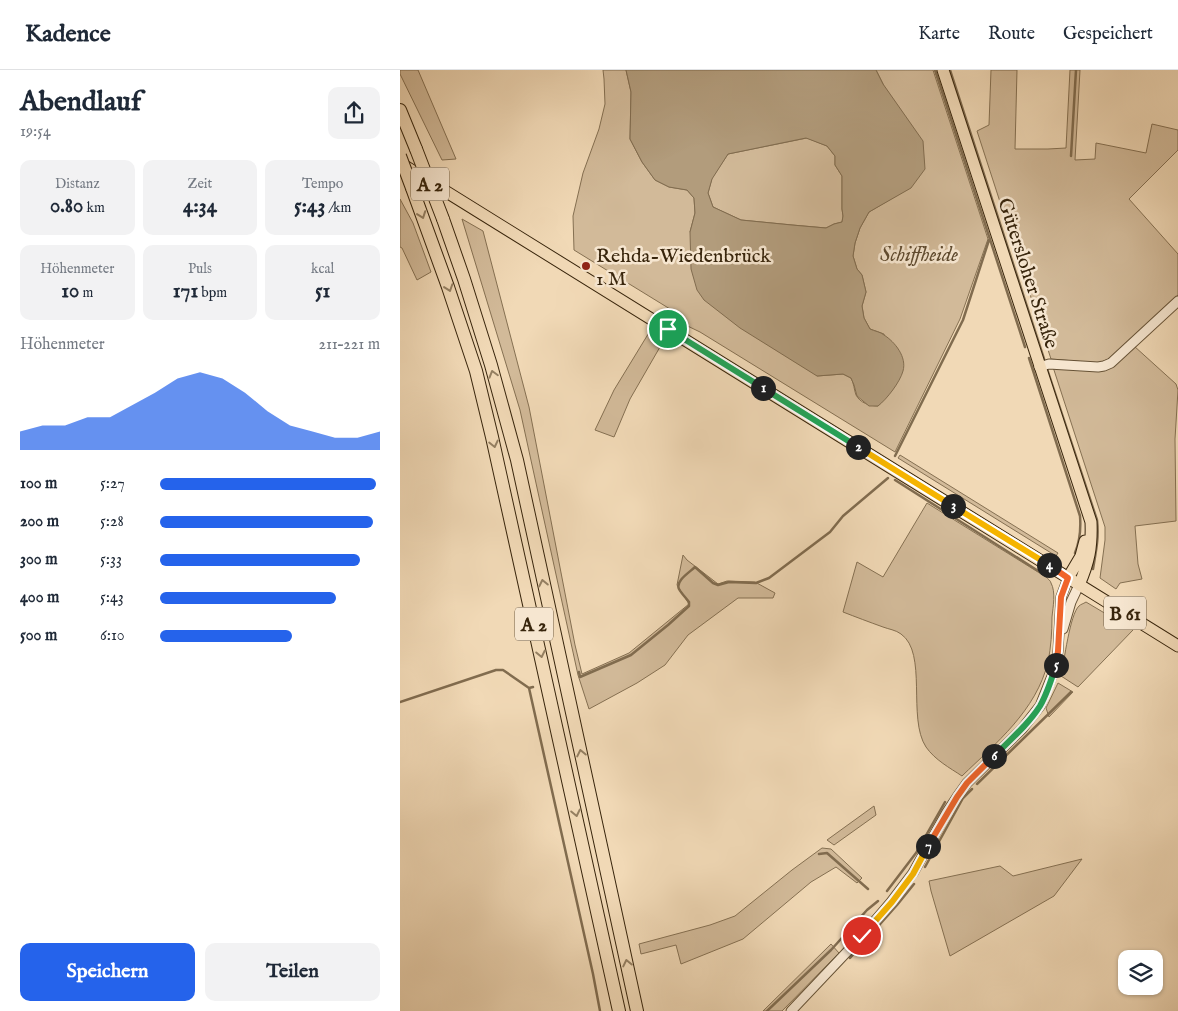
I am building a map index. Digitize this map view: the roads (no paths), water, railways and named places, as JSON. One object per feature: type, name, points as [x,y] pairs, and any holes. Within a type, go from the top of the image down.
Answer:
[{"type":"highway","name":"A 2","points":[[400,110],[443,219],[464,279],[488,355],[516,460],[637,1011]]},
{"type":"highway","name":"A 2","points":[[400,156],[448,287],[476,371],[619,1011]]},
{"type":"main road","name":"Gütersloher Straße","points":[[943,70],[1091,522],[1092,541],[1089,558],[1079,584]]},
{"type":"main road","name":"B 61","points":[[400,163],[1178,646]]},
{"type":"main road","name":"Gütersloher Straße","points":[[1068,578],[1081,556],[1085,541],[1087,523],[1079,487]]},
{"type":"street","points":[[1040,367],[1049,364],[1098,367],[1112,363],[1178,301]]},
{"type":"street","points":[[1058,651],[1061,597],[1068,578]]},
{"type":"street","points":[[790,1011],[857,942],[892,902],[913,874],[947,812],[967,783],[1022,729],[1040,706],[1052,676],[1064,622],[1079,584]]},
{"type":"waterway","points":[[935,70],[1025,347]]},
{"type":"waterway","points":[[950,70],[1044,359]]},
{"type":"waterway","points":[[1071,156],[1076,70]]},
{"type":"waterway","points":[[895,456],[963,320],[989,240]]},
{"type":"waterway","points":[[1029,358],[1080,516],[1080,535],[1075,553]]},
{"type":"waterway","points":[[1047,369],[1097,520],[1098,527],[1093,569]]},
{"type":"waterway","points":[[579,672],[580,677],[631,655],[689,606],[689,602],[678,586],[681,580],[695,567],[713,583],[718,585],[729,582],[756,583],[769,578],[830,532],[843,516],[888,478]]},
{"type":"waterway","points":[[895,480],[1043,574]]},
{"type":"waterway","points":[[400,702],[496,670],[503,670],[529,688],[533,687]]},
{"type":"waterway","points":[[529,688],[600,1011]]},
{"type":"waterway","points":[[977,784],[1071,692]]},
{"type":"waterway","points":[[925,867],[963,798],[972,789]]},
{"type":"waterway","points":[[887,891],[916,853],[945,802]]},
{"type":"waterway","points":[[819,854],[827,853],[868,889]]},
{"type":"waterway","points":[[850,958],[914,884]]},
{"type":"waterway","points":[[767,1011],[831,950],[867,910],[878,901]]},
{"type":"place","name":"Rehda-Wiedenbrück 1 M","points":[[586,266]]},
{"type":"park label","name":"Schiffheide","points":[[919,254]]}]
